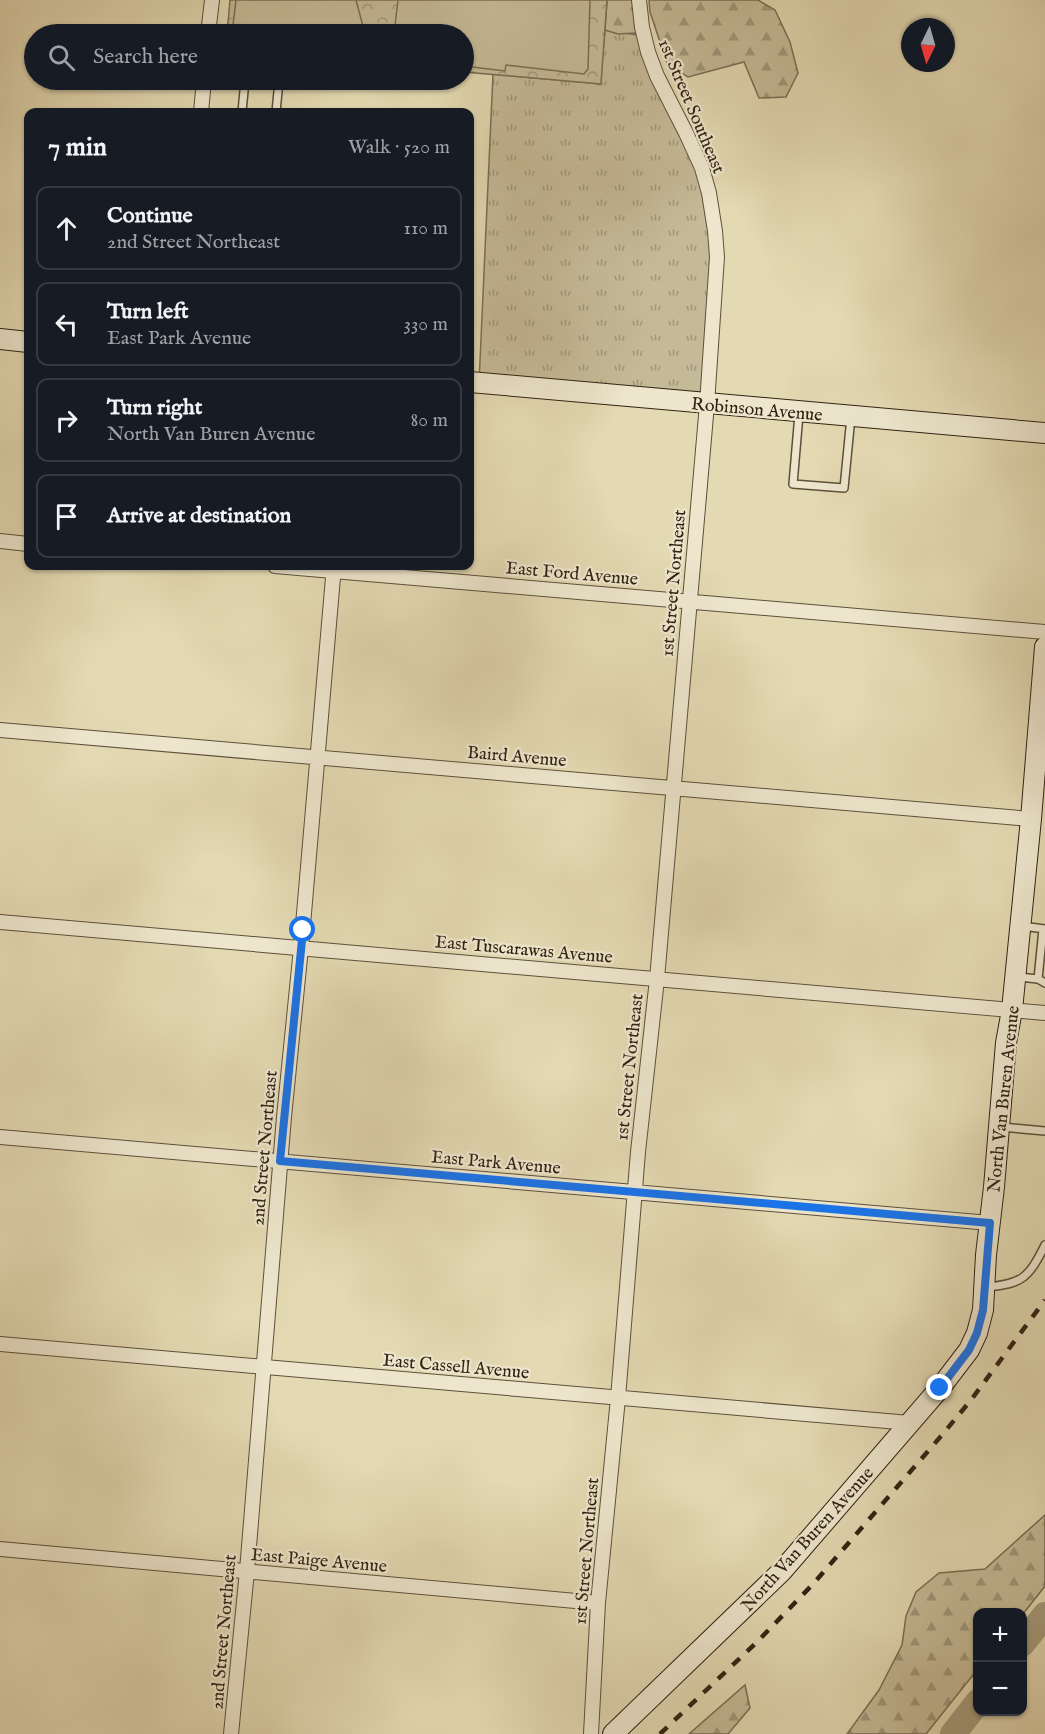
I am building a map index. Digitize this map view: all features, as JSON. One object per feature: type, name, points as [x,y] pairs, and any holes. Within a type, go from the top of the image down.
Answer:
[{"type":"street","points":[[208,0],[208,24]]},
{"type":"street","name":"1st Street Southeast","points":[[639,0],[648,52],[657,76],[702,168],[716,231],[717,256],[707,404]]},
{"type":"street","points":[[201,108],[203,90]]},
{"type":"street","points":[[0,339],[24,342]]},
{"type":"street","name":"Robinson Avenue","points":[[474,382],[1045,434]]},
{"type":"street","name":"1st Street Northeast","points":[[591,1734],[598,1603],[657,979],[707,404]]},
{"type":"street","points":[[0,541],[24,544]]},
{"type":"street","name":"2nd Street Northeast","points":[[231,1734],[334,570]]},
{"type":"street","name":"East Ford Avenue","points":[[355,570],[689,602],[1045,632]]},
{"type":"street","name":"North Van Buren Avenue","points":[[614,1734],[782,1571],[940,1388],[973,1344],[983,1310],[1006,1043],[1012,1010],[1034,819],[1045,647]]},
{"type":"street","name":"Baird Avenue","points":[[0,730],[1034,819]]},
{"type":"street","name":"East Tuscarawas Avenue","points":[[0,922],[1045,1013]]},
{"type":"street","name":"East Park Avenue","points":[[0,1137],[990,1223]]},
{"type":"street","name":"East Cassell Avenue","points":[[0,1344],[910,1423]]},
{"type":"street","name":"East Paige Avenue","points":[[0,1549],[598,1603]]},
{"type":"lane","points":[[242,108],[244,90]]},
{"type":"lane","points":[[276,108],[278,90]]},
{"type":"lane","points":[[799,412],[793,484],[843,488],[851,417]]},
{"type":"lane","points":[[1015,977],[1042,981],[1044,929],[1020,926]]},
{"type":"lane","points":[[999,1127],[1045,1131]]},
{"type":"lane","points":[[984,1287],[1002,1286],[1026,1278],[1045,1245]]},
{"type":"green space","points":[[230,0],[607,0],[601,84],[474,73],[474,24],[228,24]]},
{"type":"green space","points":[[236,0],[356,0],[362,24],[233,24]]},
{"type":"green space","points":[[398,0],[590,0],[588,69],[584,74],[506,65],[505,71],[474,67],[474,24],[395,24]]},
{"type":"green space","points":[[607,0],[633,0],[636,33],[618,34],[605,30]]},
{"type":"green space","points":[[649,0],[758,0],[775,10],[790,42],[798,73],[786,97],[759,98],[744,62],[688,77],[667,63],[650,12]]},
{"type":"green space","points":[[605,30],[644,37],[686,133],[715,231],[707,404],[479,383],[493,74],[600,84]]},
{"type":"green space","points":[[1045,1515],[1045,1586],[1027,1609],[973,1608],[973,1675],[926,1734],[847,1734],[879,1690],[902,1645],[906,1616],[916,1592],[939,1573],[985,1569]]},
{"type":"green space","points":[[745,1685],[750,1708],[728,1734],[689,1734]]},
{"type":"waterway","points":[[1027,1638],[1045,1615]]},
{"type":"waterway","points":[[953,1734],[973,1708]]},
{"type":"railway","points":[[660,1734],[758,1641],[814,1583],[971,1400],[1045,1300]]},
{"type":"route","points":[[303,930],[280,1161],[990,1223],[983,1310],[977,1333],[969,1350],[940,1388]]}]
